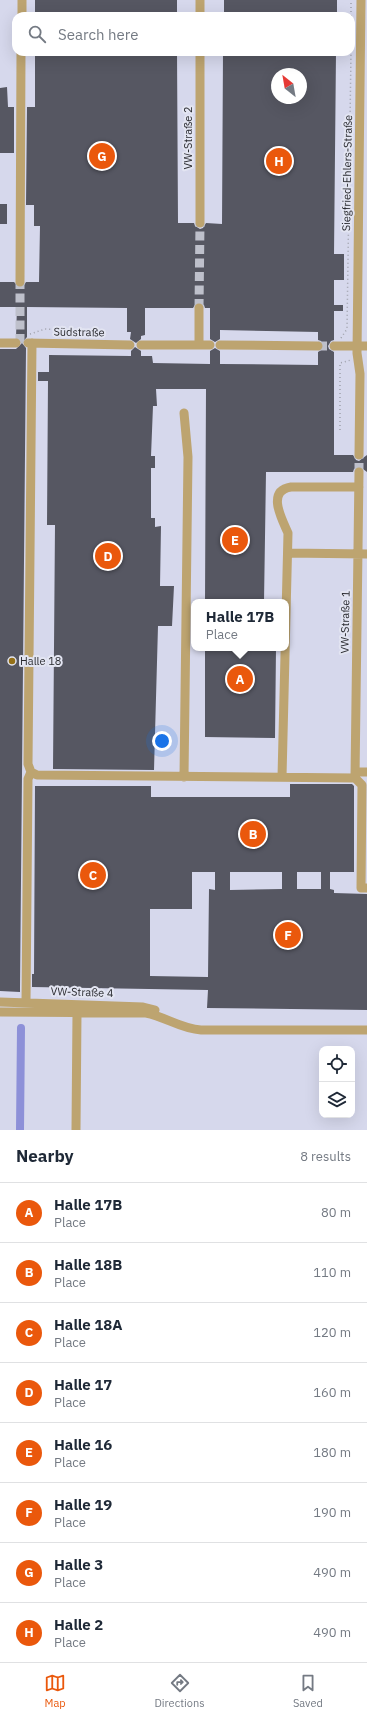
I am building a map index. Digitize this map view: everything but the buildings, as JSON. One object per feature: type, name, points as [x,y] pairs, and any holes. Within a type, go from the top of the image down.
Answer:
[{"type":"street","points":[[22,0],[22,12]]},
{"type":"street","points":[[200,0],[200,12]]},
{"type":"street","name":"Siegfried-Ehlers-Straße","points":[[357,346],[363,149],[361,0]]},
{"type":"street","points":[[20,282],[21,56]]},
{"type":"street","name":"VW-Straße 2","points":[[200,56],[200,223]]},
{"type":"street","points":[[199,345],[200,308]]},
{"type":"street","points":[[28,340],[28,764],[31,772],[37,775],[357,779],[367,772]]},
{"type":"street","name":"Südstraße","points":[[28,340],[130,345]]},
{"type":"street","points":[[336,342],[357,346],[367,346]]},
{"type":"street","points":[[0,343],[16,343]]},
{"type":"street","points":[[141,345],[210,345]]},
{"type":"street","points":[[220,345],[318,346]]},
{"type":"street","points":[[357,346],[363,410],[359,455]]},
{"type":"street","points":[[184,413],[188,457],[184,777]]},
{"type":"street","name":"VW-Straße 1","points":[[359,472],[362,554],[357,779],[361,888],[367,888]]},
{"type":"street","points":[[287,599],[288,532],[278,507],[280,492],[291,487],[359,487]]},
{"type":"street","points":[[288,553],[362,554]]},
{"type":"street","points":[[282,777],[285,651]]},
{"type":"street","points":[[26,1002],[28,779],[31,772]]},
{"type":"street","name":"VW-Straße 4","points":[[0,1002],[144,1007],[152,1009],[159,1016]]},
{"type":"street","points":[[0,1012],[146,1013],[159,1016],[186,1028],[201,1030],[367,1030]]},
{"type":"street","points":[[76,1130],[77,1013]]},
{"type":"path","points":[[351,0],[351,12]]},
{"type":"path","points":[[336,342],[345,334],[347,329],[351,56]]},
{"type":"path","points":[[28,340],[45,329],[71,330],[79,338]]},
{"type":"path","points":[[340,430],[340,363],[348,360],[358,360]]},
{"type":"shaded area","points":[[0,0],[367,0],[367,1130],[0,1130]]},
{"type":"waterway","points":[[20,1130],[21,1028]]},
{"type":"tunnel","points":[[199,308],[200,223]]},
{"type":"tunnel","points":[[20,282],[20,343]]},
{"type":"tunnel","points":[[318,346],[334,346]]},
{"type":"tunnel","points":[[359,455],[359,472]]},
{"type":"place","name":"Halle 3","points":[[102,156]]},
{"type":"place","name":"Halle 2","points":[[279,161]]},
{"type":"place","name":"Halle 16","points":[[235,540]]},
{"type":"place","name":"Halle 17","points":[[108,556]]},
{"type":"place","name":"Halle 18","points":[[12,661]]},
{"type":"place","name":"Halle 17B","points":[[240,679]]},
{"type":"place","name":"Halle 18B","points":[[253,834]]},
{"type":"place","name":"Halle 18A","points":[[93,875]]},
{"type":"place","name":"Halle 19","points":[[288,935]]}]
